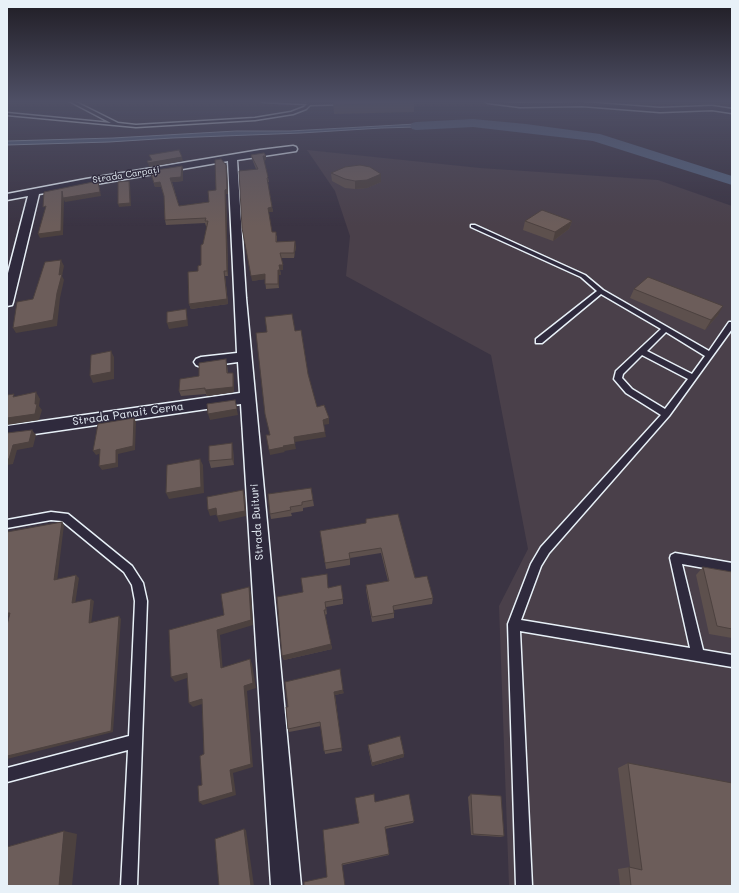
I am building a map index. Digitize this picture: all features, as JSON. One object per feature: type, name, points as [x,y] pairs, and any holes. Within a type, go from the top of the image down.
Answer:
[{"type":"street","name":"Strada Carpați","points":[[7,198],[86,182],[226,159],[293,150]]},
{"type":"street","points":[[150,163],[209,154],[226,159]]},
{"type":"street","name":"Strada Buituri","points":[[226,159],[245,357],[263,605],[286,886]]},
{"type":"street","points":[[7,302],[34,192]]},
{"type":"street","points":[[201,362],[245,357]]},
{"type":"street","name":"Strada Panait Cerna","points":[[7,432],[248,397]]},
{"type":"lane","points":[[473,226],[583,276],[601,291],[710,354]]},
{"type":"lane","points":[[539,341],[601,291]]},
{"type":"lane","points":[[524,886],[514,624],[536,564],[545,550],[666,414],[732,324]]},
{"type":"lane","points":[[665,329],[620,374],[618,379],[629,391],[666,414]]},
{"type":"lane","points":[[643,352],[693,378]]},
{"type":"lane","points":[[7,524],[51,516],[64,517],[128,569],[137,583],[141,601],[129,886]]},
{"type":"lane","points":[[698,656],[675,558],[732,568]]},
{"type":"lane","points":[[514,624],[732,661]]},
{"type":"lane","points":[[7,775],[135,741]]},
{"type":"shaded area","points":[[307,150],[480,168],[658,180],[732,206],[732,886],[509,886],[499,606],[528,549],[491,355],[346,276],[350,236],[335,191]]},
{"type":"water","points":[[7,143],[86,143],[7,145]]},
{"type":"building","points":[[179,150],[182,157],[148,163],[147,161],[152,160],[149,155]]},
{"type":"building","points":[[264,153],[266,156],[263,156],[268,177],[272,207],[268,208],[272,232],[276,232],[276,242],[295,241],[294,253],[280,253],[283,265],[279,265],[280,270],[278,270],[278,284],[265,284],[265,274],[251,276],[242,228],[239,171],[258,169],[251,155]]},
{"type":"building","points":[[221,159],[226,165],[227,189],[225,190],[227,271],[224,271],[227,299],[189,304],[188,272],[198,271],[198,266],[201,265],[201,245],[203,244],[208,221],[205,221],[206,218],[165,220],[164,196],[160,182],[154,183],[150,171],[182,166],[181,177],[170,178],[179,206],[209,202],[208,191],[216,190],[215,160]]},
{"type":"building","points":[[360,165],[370,167],[381,174],[367,180],[355,181],[345,179],[331,173],[345,167]]},
{"type":"building","points":[[98,181],[100,192],[63,198],[62,191],[61,231],[38,234],[46,206],[43,207],[44,192]]},
{"type":"building","points":[[129,181],[130,203],[118,204],[118,182]]},
{"type":"building","points":[[542,210],[572,221],[555,232],[525,221]]},
{"type":"building","points":[[61,260],[59,275],[62,274],[57,293],[53,320],[13,328],[17,302],[33,299],[45,262]]},
{"type":"building","points":[[648,277],[723,306],[711,320],[634,289]]},
{"type":"building","points":[[186,309],[187,320],[167,323],[167,312]]},
{"type":"building","points":[[292,314],[295,331],[301,330],[308,374],[317,407],[324,405],[329,418],[323,420],[325,432],[294,437],[295,444],[269,450],[266,435],[270,435],[265,414],[256,333],[267,332],[265,317]]},
{"type":"building","points":[[111,351],[111,372],[90,376],[91,355]]},
{"type":"building","points":[[226,359],[227,373],[233,373],[233,387],[179,391],[180,379],[199,376],[199,363]]},
{"type":"building","points":[[36,392],[35,404],[37,404],[35,414],[7,418],[7,395],[14,394],[13,397]]},
{"type":"building","points":[[235,400],[237,409],[208,414],[207,404]]},
{"type":"building","points":[[134,418],[133,446],[116,450],[116,463],[99,466],[100,449],[93,451],[98,424]]},
{"type":"building","points":[[32,430],[29,442],[13,445],[9,459],[7,459],[7,433]]},
{"type":"building","points":[[232,443],[232,459],[209,461],[209,446]]},
{"type":"building","points":[[200,459],[201,487],[166,493],[167,465]]},
{"type":"building","points":[[311,488],[313,500],[302,502],[302,505],[290,507],[291,510],[270,514],[268,494]]},
{"type":"building","points":[[243,490],[245,511],[217,516],[216,508],[208,510],[207,497]]},
{"type":"building","points":[[398,514],[415,578],[427,576],[433,598],[393,606],[394,613],[372,617],[366,585],[389,581],[381,548],[349,553],[350,559],[325,563],[320,531],[366,523],[366,519]]},
{"type":"building","points":[[62,522],[54,580],[76,575],[72,603],[91,599],[89,623],[119,616],[111,731],[7,756],[7,625],[10,613],[7,613],[7,532]]},
{"type":"building","points":[[703,567],[732,572],[732,629],[717,626]]},
{"type":"building","points":[[327,574],[328,588],[341,585],[343,599],[325,602],[326,610],[324,610],[331,644],[282,656],[277,597],[303,592],[301,578]]},
{"type":"building","points":[[249,587],[251,620],[217,630],[221,668],[250,659],[253,683],[244,686],[251,764],[230,770],[233,792],[199,802],[198,786],[202,785],[200,756],[204,754],[202,699],[189,703],[187,673],[171,677],[169,630],[224,615],[221,594]]},
{"type":"building","points":[[340,669],[343,690],[334,692],[342,748],[324,751],[320,722],[288,729],[286,707],[288,707],[285,682]]},
{"type":"building","points":[[400,736],[404,754],[372,763],[368,745]]},
{"type":"building","points":[[628,763],[732,783],[732,886],[631,886],[629,867],[642,870]]},
{"type":"building","points":[[374,794],[375,802],[409,794],[414,821],[385,827],[389,854],[342,864],[345,886],[304,886],[304,882],[327,877],[323,830],[359,823],[355,798]]},
{"type":"building","points":[[471,794],[501,796],[504,836],[473,834]]},
{"type":"building","points":[[244,829],[251,886],[219,886],[215,839]]},
{"type":"building","points":[[64,831],[59,886],[7,886],[7,847]]},
{"type":"waterway","points":[[612,143],[732,181]]}]
